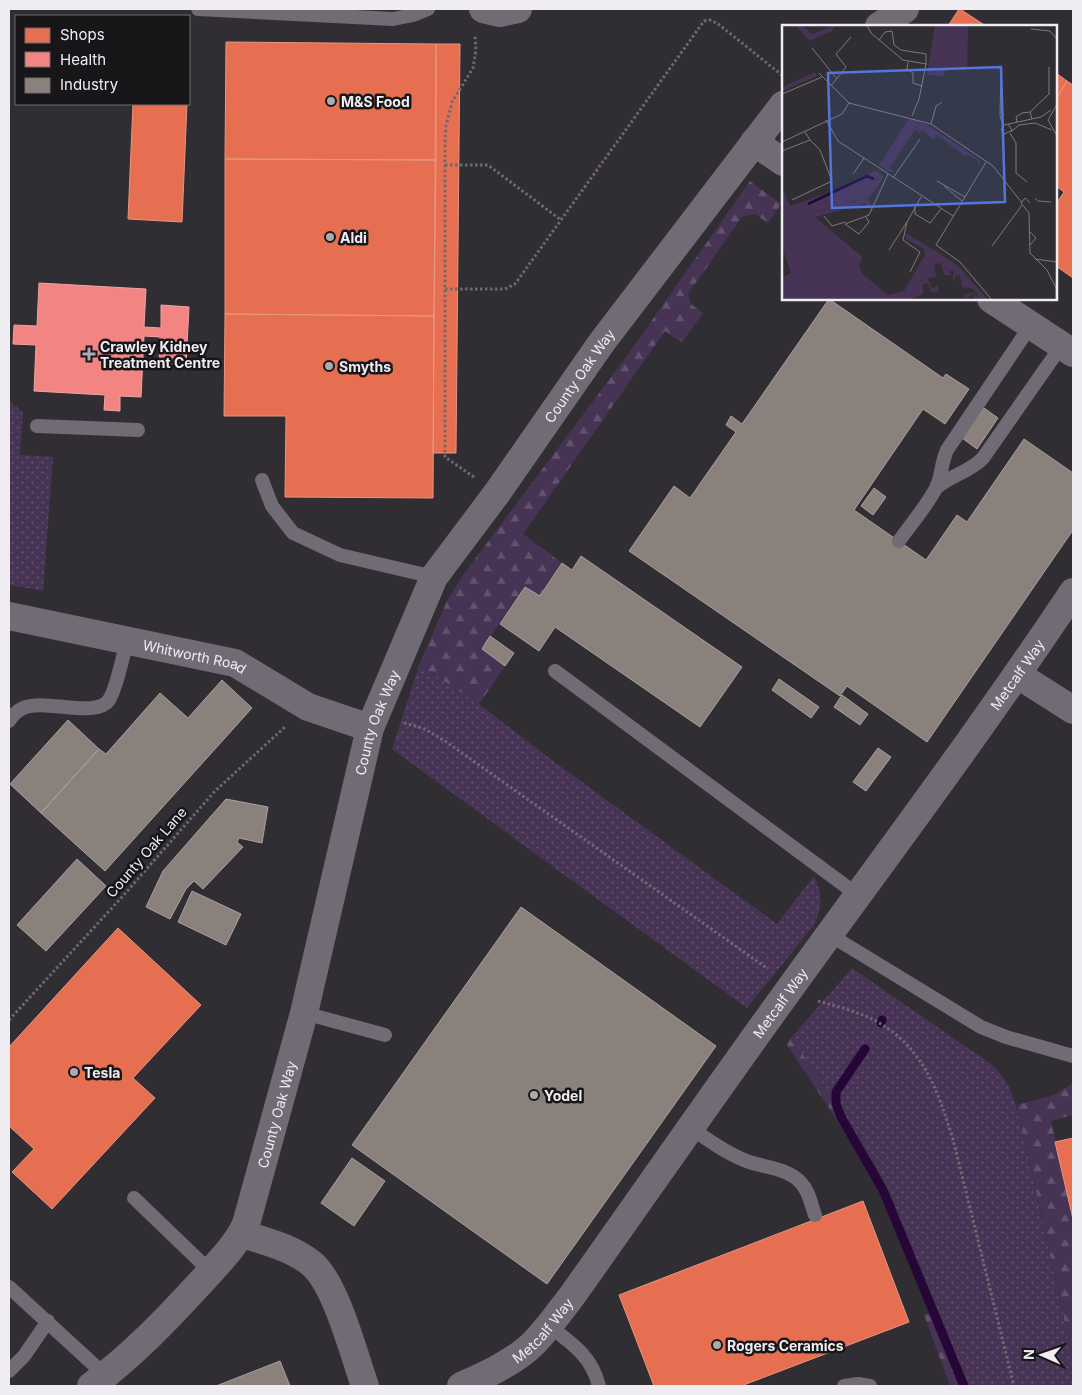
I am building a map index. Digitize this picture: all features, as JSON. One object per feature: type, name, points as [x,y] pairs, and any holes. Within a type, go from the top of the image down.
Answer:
[{"type":"street","points":[[479,21],[518,9]]},
{"type":"street","points":[[881,25],[905,9]]},
{"type":"street","name":"County Oak Way","points":[[98,1380],[158,1327],[242,1234],[304,1013],[370,728],[434,577],[497,493],[602,342],[782,106]]},
{"type":"street","points":[[754,142],[782,161]]},
{"type":"street","points":[[993,300],[1067,349]]},
{"type":"street","name":"Metcalf Way","points":[[461,1386],[516,1357],[530,1347],[549,1326],[792,986],[1018,675],[1073,592]]},
{"type":"street","name":"Whitworth Road","points":[[9,616],[235,663],[308,706],[370,728]]},
{"type":"street","points":[[1018,675],[1073,710]]},
{"type":"street","points":[[242,1234],[295,1254],[312,1264],[330,1290],[365,1386]]},
{"type":"lane","points":[[198,9],[393,19],[428,9]]},
{"type":"lane","points":[[936,488],[942,463],[948,450],[1031,325]]},
{"type":"lane","points":[[899,541],[936,488],[948,478],[974,467],[983,458],[1067,349]]},
{"type":"lane","points":[[37,426],[138,430]]},
{"type":"lane","points":[[262,480],[272,506],[293,533],[340,555],[434,577]]},
{"type":"lane","points":[[9,721],[20,710],[31,706],[92,708],[104,704],[112,693],[127,640]]},
{"type":"lane","points":[[555,671],[859,896]]},
{"type":"lane","points":[[830,935],[975,1024],[1006,1037],[1073,1056]]},
{"type":"lane","points":[[304,1013],[385,1035]]},
{"type":"lane","points":[[691,1128],[714,1144],[738,1157],[794,1176],[802,1183],[807,1192],[815,1215]]},
{"type":"lane","points":[[134,1198],[210,1271]]},
{"type":"lane","points":[[9,1287],[48,1321],[98,1380]]},
{"type":"lane","points":[[9,1371],[24,1356],[48,1321]]},
{"type":"lane","points":[[549,1326],[583,1353],[596,1375],[599,1386]]},
{"type":"lane","points":[[844,1386],[858,1384],[870,1386]]},
{"type":"path","points":[[445,289],[510,288],[514,284],[704,21],[710,20],[717,23],[782,75]]},
{"type":"path","points":[[479,21],[473,68],[456,96],[448,115],[445,141],[445,457],[497,493]]},
{"type":"path","points":[[445,165],[488,165],[561,220]]},
{"type":"path","name":"County Oak Lane","points":[[9,1020],[122,897],[215,791],[308,706]]},
{"type":"green space","points":[[750,181],[781,204],[768,223],[755,214],[742,217],[688,294],[691,304],[703,313],[682,342],[665,331],[523,534],[562,563],[540,596],[525,587],[482,649],[505,666],[479,704],[419,665],[447,601],[463,575],[624,360]]},
{"type":"green space","points":[[9,400],[23,413],[20,455],[53,457],[43,591],[9,585]]},
{"type":"green space","points":[[419,665],[479,704],[549,758],[777,924],[814,876],[819,889],[820,906],[814,925],[747,1008],[392,749]]},
{"type":"green space","points":[[852,968],[991,1064],[1010,1089],[1020,1120],[1073,1360],[1073,1386],[966,1386],[949,1337],[889,1191],[874,1161],[863,1142],[791,1038]]},
{"type":"green space","points":[[791,1038],[863,1142],[874,1161],[889,1191],[949,1337],[966,1386],[950,1386],[924,1315],[929,1313],[870,1170],[787,1045]]},
{"type":"green space","points":[[1073,1083],[1073,1115],[1051,1121],[1073,1219],[1073,1359],[1017,1105],[1054,1095]]},
{"type":"building: Shops","points":[[960,9],[984,25],[949,25]]},
{"type":"building: Shops","name":"M&S Food","points":[[226,42],[436,44],[436,160],[225,159]]},
{"type":"building: Shops","points":[[436,44],[460,44],[456,453],[433,453]]},
{"type":"building: Shops","points":[[1057,74],[1067,81],[1057,97]]},
{"type":"building: Shops","points":[[1067,81],[1073,85],[1073,278],[1057,267],[1057,202],[1064,192],[1057,187],[1057,97]]},
{"type":"building: Shops","points":[[133,105],[187,105],[182,222],[128,219]]},
{"type":"building: Shops","name":"Aldi","points":[[225,159],[436,160],[434,316],[225,314]]},
{"type":"building: Shops","name":"Smyths","points":[[225,314],[434,316],[433,498],[285,497],[286,416],[224,416]]},
{"type":"building: Shops","name":"Tesla","points":[[118,928],[201,1005],[133,1078],[155,1098],[52,1209],[12,1172],[34,1149],[9,1126],[9,1047]]},
{"type":"building: Shops","points":[[1073,1138],[1073,1219],[1055,1142]]},
{"type":"building: Shops","points":[[863,1201],[909,1322],[741,1386],[654,1386],[619,1295]]},
{"type":"building: Health","name":"Crawley Kidney Treatment Centre","points":[[39,283],[146,289],[144,327],[161,328],[161,305],[189,307],[186,365],[159,363],[160,337],[144,336],[141,397],[120,396],[120,411],[104,410],[105,395],[34,391],[36,345],[13,344],[14,325],[37,326]]},
{"type":"building: Industry","points":[[828,300],[830,300],[943,378],[946,374],[969,389],[945,424],[923,409],[854,510],[926,560],[957,515],[967,522],[1024,439],[1073,473],[1073,530],[927,742],[847,686],[840,696],[629,551],[674,486],[690,498],[736,432],[726,425],[731,416],[742,424]]},
{"type":"building: Industry","points":[[984,408],[998,418],[977,449],[962,438]]},
{"type":"building: Industry","points":[[874,488],[886,497],[873,515],[861,506]]},
{"type":"building: Industry","points":[[581,556],[742,667],[700,727],[555,627],[539,651],[500,624],[525,587],[540,596],[562,563],[572,570]]},
{"type":"building: Industry","points":[[490,636],[514,653],[505,666],[482,649]]},
{"type":"building: Industry","points":[[779,679],[819,707],[811,718],[772,690]]},
{"type":"building: Industry","points":[[222,680],[252,708],[105,871],[41,813],[99,749],[106,754],[160,693],[188,718]]},
{"type":"building: Industry","points":[[842,695],[868,714],[860,725],[834,707]]},
{"type":"building: Industry","points":[[68,720],[99,749],[41,813],[10,784]]},
{"type":"building: Industry","points":[[878,748],[891,757],[866,791],[853,782]]},
{"type":"building: Industry","points":[[226,799],[268,807],[262,843],[239,838],[237,842],[243,847],[203,889],[194,881],[186,889],[170,919],[146,907],[163,871]]},
{"type":"building: Industry","points":[[77,859],[106,886],[46,951],[17,925]]},
{"type":"building: Industry","points":[[192,891],[241,914],[226,945],[178,922]]},
{"type":"building: Industry","name":"Yodel","points":[[521,907],[716,1046],[547,1284],[352,1145]]},
{"type":"building: Industry","points":[[352,1158],[385,1181],[354,1226],[321,1203]]},
{"type":"building: Industry","points":[[280,1361],[290,1386],[216,1386]]},
{"type":"waterway","points":[[865,1049],[836,1092],[836,1104],[841,1117],[883,1190],[964,1386]]},
{"type":"place","name":"M&S Food","points":[[331,101]]},
{"type":"place","name":"Aldi","points":[[330,237]]},
{"type":"place","name":"Crawley Kidney Treatment Centre","points":[[89,354]]},
{"type":"place","name":"Smyths","points":[[329,366]]},
{"type":"place","name":"Tesla","points":[[74,1072]]},
{"type":"place","name":"Yodel","points":[[534,1095]]},
{"type":"place","name":"Rogers Ceramics","points":[[717,1345]]}]
